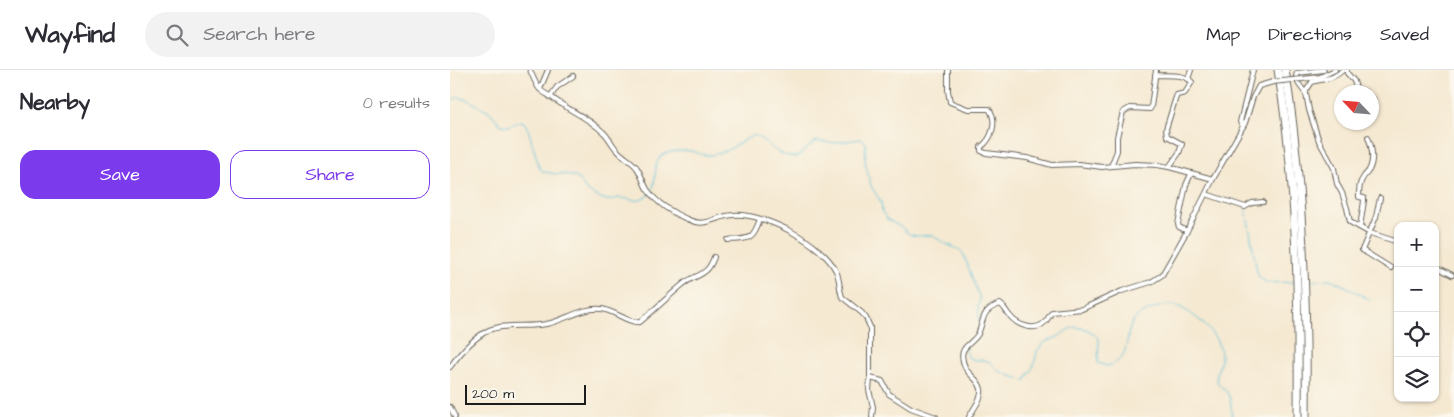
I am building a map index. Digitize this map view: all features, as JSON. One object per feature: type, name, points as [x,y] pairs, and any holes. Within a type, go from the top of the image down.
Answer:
[{"type":"highway","points":[[1278,70],[1289,153],[1295,226],[1298,300],[1298,417]]},
{"type":"highway","points":[[1285,70],[1296,152],[1302,225],[1306,317],[1306,417]]},
{"type":"street","points":[[530,70],[540,90],[588,120],[604,133],[617,150],[637,168],[646,187],[653,196],[681,216],[702,224],[720,216],[735,214],[760,219],[804,238],[831,263],[839,279],[842,297],[862,313],[870,327],[869,390],[873,407],[872,417]]},
{"type":"street","points":[[540,90],[548,70]]},
{"type":"street","points":[[948,70],[950,102],[964,108],[987,108],[993,115],[992,133],[988,142],[981,148],[982,152],[1027,158],[1052,165],[1079,164],[1102,167],[1134,164],[1157,165],[1213,179]]},
{"type":"street","points":[[1188,79],[1191,70]]},
{"type":"street","points":[[969,417],[980,397],[981,388],[965,368],[962,356],[965,347],[977,336],[984,314],[990,309],[1000,304],[1021,325],[1027,327],[1037,326],[1043,324],[1052,312],[1082,309],[1122,291],[1152,282],[1162,275],[1243,126],[1253,70]]},
{"type":"street","points":[[1296,76],[1297,73],[1324,70]]},
{"type":"street","points":[[1248,104],[1259,86],[1273,82],[1320,77],[1335,70]]},
{"type":"street","points":[[1343,70],[1332,78],[1312,82],[1306,90],[1309,110],[1319,141],[1334,168],[1337,184],[1342,193],[1350,222],[1370,233],[1394,241]]},
{"type":"street","points":[[1347,70],[1355,85]]},
{"type":"street","points":[[1111,166],[1117,151],[1117,137],[1123,112],[1130,108],[1150,109],[1155,72],[1188,79],[1192,82],[1185,93],[1177,95],[1166,129],[1167,136],[1182,143],[1183,146],[1169,167]]},
{"type":"street","points":[[550,97],[557,87],[573,76]]},
{"type":"street","points":[[1298,84],[1306,94]]},
{"type":"street","points":[[1360,227],[1364,198],[1359,197],[1359,190],[1361,180],[1370,169],[1372,160],[1368,137]]},
{"type":"street","points":[[1187,231],[1179,227],[1178,224],[1185,190],[1191,174]]},
{"type":"street","points":[[1206,194],[1245,208],[1252,203],[1263,202]]},
{"type":"street","points":[[1380,198],[1376,217],[1362,250],[1391,268]]},
{"type":"street","points":[[728,240],[750,238],[756,231],[760,219]]},
{"type":"street","points":[[450,366],[457,356],[472,342],[486,331],[492,329],[547,324],[599,309],[611,311],[634,322],[640,322],[685,283],[703,274],[710,267],[714,257]]},
{"type":"street","points":[[1437,267],[1452,275]]},
{"type":"street","points":[[870,378],[882,381],[890,394],[911,408],[936,417]]},
{"type":"street","points":[[450,407],[455,417]]},
{"type":"waterway","points":[[450,101],[459,97],[470,101],[489,111],[501,125],[508,126],[521,121],[525,123],[542,171],[573,176],[589,192],[597,197],[606,200],[619,198],[641,200],[649,195]]},
{"type":"waterway","points":[[651,192],[658,160],[663,154],[675,151],[693,151],[704,155],[713,155],[726,151],[755,135],[784,155],[797,157],[816,141],[831,143],[861,139],[866,143],[865,162],[871,186],[881,202],[882,212],[888,220],[909,234],[916,236],[932,235],[963,253],[980,299],[978,305],[979,324]]},
{"type":"waterway","points":[[1246,209],[1259,277],[1267,283],[1294,282]]},
{"type":"waterway","points":[[1308,281],[1330,279],[1370,300]]},
{"type":"waterway","points":[[967,347],[968,357],[974,360],[990,362],[1000,372],[1025,381],[1034,365],[1037,351],[1045,342],[1075,327],[1086,329],[1099,339],[1098,363],[1107,366],[1121,358],[1131,326],[1139,315],[1161,306],[1175,305],[1193,315],[1213,334],[1220,349],[1221,357],[1217,380],[1229,397],[1232,417]]}]
